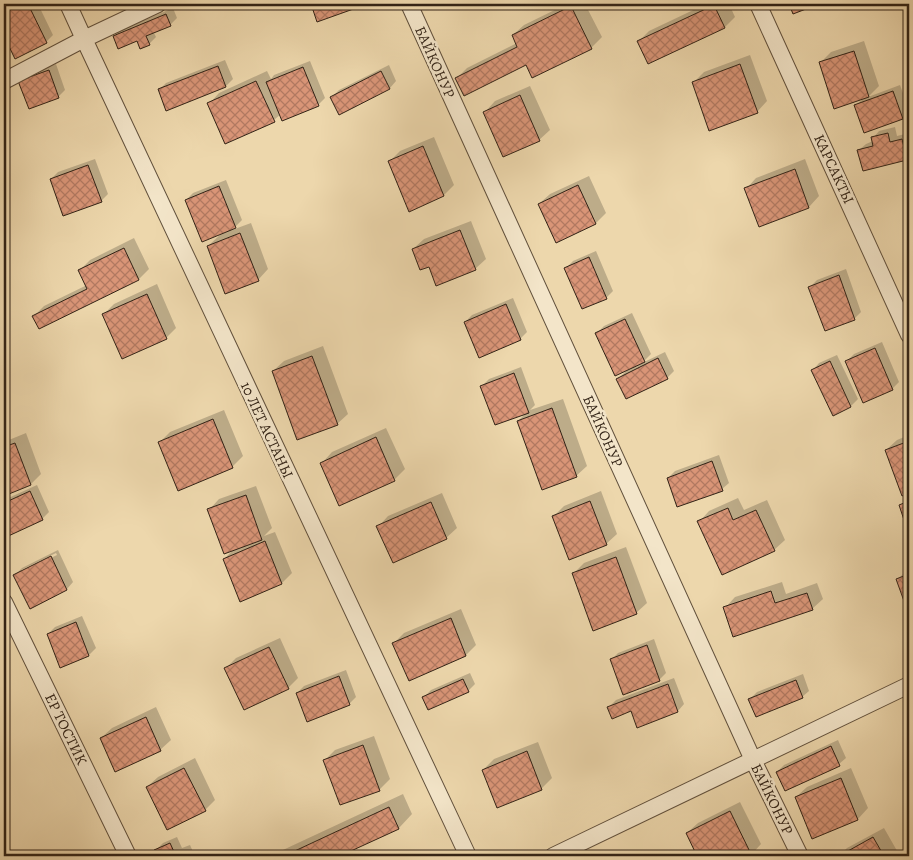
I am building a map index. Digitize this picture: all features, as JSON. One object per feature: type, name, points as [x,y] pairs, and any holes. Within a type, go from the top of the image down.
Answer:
[{"type":"street","name":"10 ЛЕТ АСТАНЫ","points":[[68,4],[468,856]]},
{"type":"street","points":[[4,81],[84,39],[158,4]]},
{"type":"street","name":"БАЙКОНУР","points":[[409,4],[753,760],[800,856]]},
{"type":"street","name":"КАРСАКТЫ","points":[[758,4],[909,335]]},
{"type":"street","name":"ЕР ТОСТИК","points":[[4,602],[128,856]]},
{"type":"street","points":[[553,856],[909,685]]},
{"type":"building","points":[[17,4],[28,4],[47,43],[15,59],[4,36],[4,10]]},
{"type":"building","points":[[311,4],[358,4],[359,7],[317,22]]},
{"type":"building","points":[[789,4],[819,4],[793,14]]},
{"type":"building","points":[[714,5],[725,28],[648,64],[637,41]]},
{"type":"building","points":[[571,6],[592,49],[532,78],[526,65],[464,96],[455,78],[517,47],[512,35]]},
{"type":"building","points":[[166,14],[171,26],[146,36],[150,45],[140,49],[137,41],[118,49],[113,36]]},
{"type":"building","points":[[854,51],[869,97],[834,109],[819,62]]},
{"type":"building","points":[[740,64],[758,113],[709,131],[692,82]]},
{"type":"building","points":[[218,66],[226,87],[166,111],[158,89]]},
{"type":"building","points":[[303,67],[319,106],[282,121],[266,82]]},
{"type":"building","points":[[49,70],[59,98],[29,109],[18,81]]},
{"type":"building","points":[[381,71],[390,89],[339,115],[330,97]]},
{"type":"building","points":[[256,81],[275,122],[225,144],[207,103]]},
{"type":"building","points":[[893,91],[903,119],[864,133],[854,105]]},
{"type":"building","points":[[520,95],[540,141],[503,157],[483,112]]},
{"type":"building","points":[[888,133],[890,142],[902,139],[907,160],[863,171],[857,150],[873,146],[871,137]]},
{"type":"building","points":[[423,146],[444,196],[409,212],[388,161]]},
{"type":"building","points":[[88,165],[102,202],[63,216],[50,179]]},
{"type":"building","points":[[795,169],[809,208],[759,227],[744,188]]},
{"type":"building","points":[[578,185],[596,224],[556,243],[538,204]]},
{"type":"building","points":[[219,186],[236,228],[202,242],[185,200]]},
{"type":"building","points":[[460,230],[476,270],[436,286],[429,267],[420,270],[412,249]]},
{"type":"building","points":[[240,233],[259,281],[225,294],[207,246]]},
{"type":"building","points":[[124,248],[139,280],[39,329],[32,316],[87,289],[78,270]]},
{"type":"building","points":[[589,257],[607,299],[582,309],[564,268]]},
{"type":"building","points":[[839,275],[855,320],[825,331],[808,287]]},
{"type":"building","points":[[147,294],[167,339],[122,359],[102,314]]},
{"type":"building","points":[[506,304],[521,340],[479,358],[464,322]]},
{"type":"building","points":[[625,319],[645,362],[615,376],[595,333]]},
{"type":"building","points":[[875,348],[893,390],[863,403],[845,361]]},
{"type":"building","points":[[312,356],[338,425],[297,440],[272,371]]},
{"type":"building","points":[[658,358],[668,379],[626,399],[616,379]]},
{"type":"building","points":[[830,361],[851,407],[833,416],[811,370]]},
{"type":"building","points":[[514,373],[529,413],[495,425],[480,386]]},
{"type":"building","points":[[552,408],[577,477],[542,490],[517,421]]},
{"type":"building","points":[[213,419],[233,468],[178,491],[158,442]]},
{"type":"building","points":[[376,437],[395,481],[339,506],[320,463]]},
{"type":"building","points":[[909,441],[909,493],[902,496],[885,450]]},
{"type":"building","points":[[15,443],[31,485],[4,496],[4,447]]},
{"type":"building","points":[[712,461],[723,491],[677,507],[667,478]]},
{"type":"building","points":[[30,491],[43,520],[4,538],[4,503]]},
{"type":"building","points":[[246,495],[262,540],[224,554],[207,509]]},
{"type":"building","points":[[590,501],[607,545],[569,560],[552,516]]},
{"type":"building","points":[[909,501],[909,535],[899,505]]},
{"type":"building","points":[[431,502],[447,539],[393,563],[376,526]]},
{"type":"building","points":[[728,508],[733,520],[756,510],[775,551],[722,575],[697,521]]},
{"type":"building","points":[[265,541],[282,584],[240,602],[223,559]]},
{"type":"building","points":[[51,556],[67,590],[30,609],[13,575]]},
{"type":"building","points":[[616,557],[637,614],[593,631],[572,573]]},
{"type":"building","points":[[909,574],[909,615],[896,579]]},
{"type":"building","points":[[771,591],[775,603],[807,593],[813,610],[733,637],[723,607]]},
{"type":"building","points":[[451,618],[466,656],[409,681],[392,643]]},
{"type":"building","points":[[76,622],[89,656],[60,668],[47,634]]},
{"type":"building","points":[[647,645],[660,681],[623,695],[610,659]]},
{"type":"building","points":[[269,647],[289,689],[244,710],[224,668]]},
{"type":"building","points":[[339,676],[350,705],[307,722],[296,693]]},
{"type":"building","points":[[463,679],[469,692],[428,710],[422,697]]},
{"type":"building","points":[[796,680],[803,698],[756,717],[748,699]]},
{"type":"building","points":[[668,684],[678,712],[637,728],[631,711],[612,719],[607,707]]},
{"type":"building","points":[[146,717],[161,751],[115,772],[100,738]]},
{"type":"building","points":[[363,745],[380,791],[340,805],[323,760]]},
{"type":"building","points":[[831,746],[840,766],[785,791],[776,772]]},
{"type":"building","points":[[527,751],[542,790],[497,808],[482,770]]},
{"type":"building","points":[[184,768],[206,811],[167,830],[146,787]]},
{"type":"building","points":[[841,778],[858,820],[812,839],[795,797]]},
{"type":"building","points":[[389,807],[399,829],[340,856],[284,856]]},
{"type":"building","points":[[730,811],[752,856],[697,856],[686,833]]},
{"type":"building","points":[[873,837],[884,856],[839,856]]},
{"type":"building","points":[[170,843],[175,854],[183,851],[185,856],[157,856],[154,850]]}]
